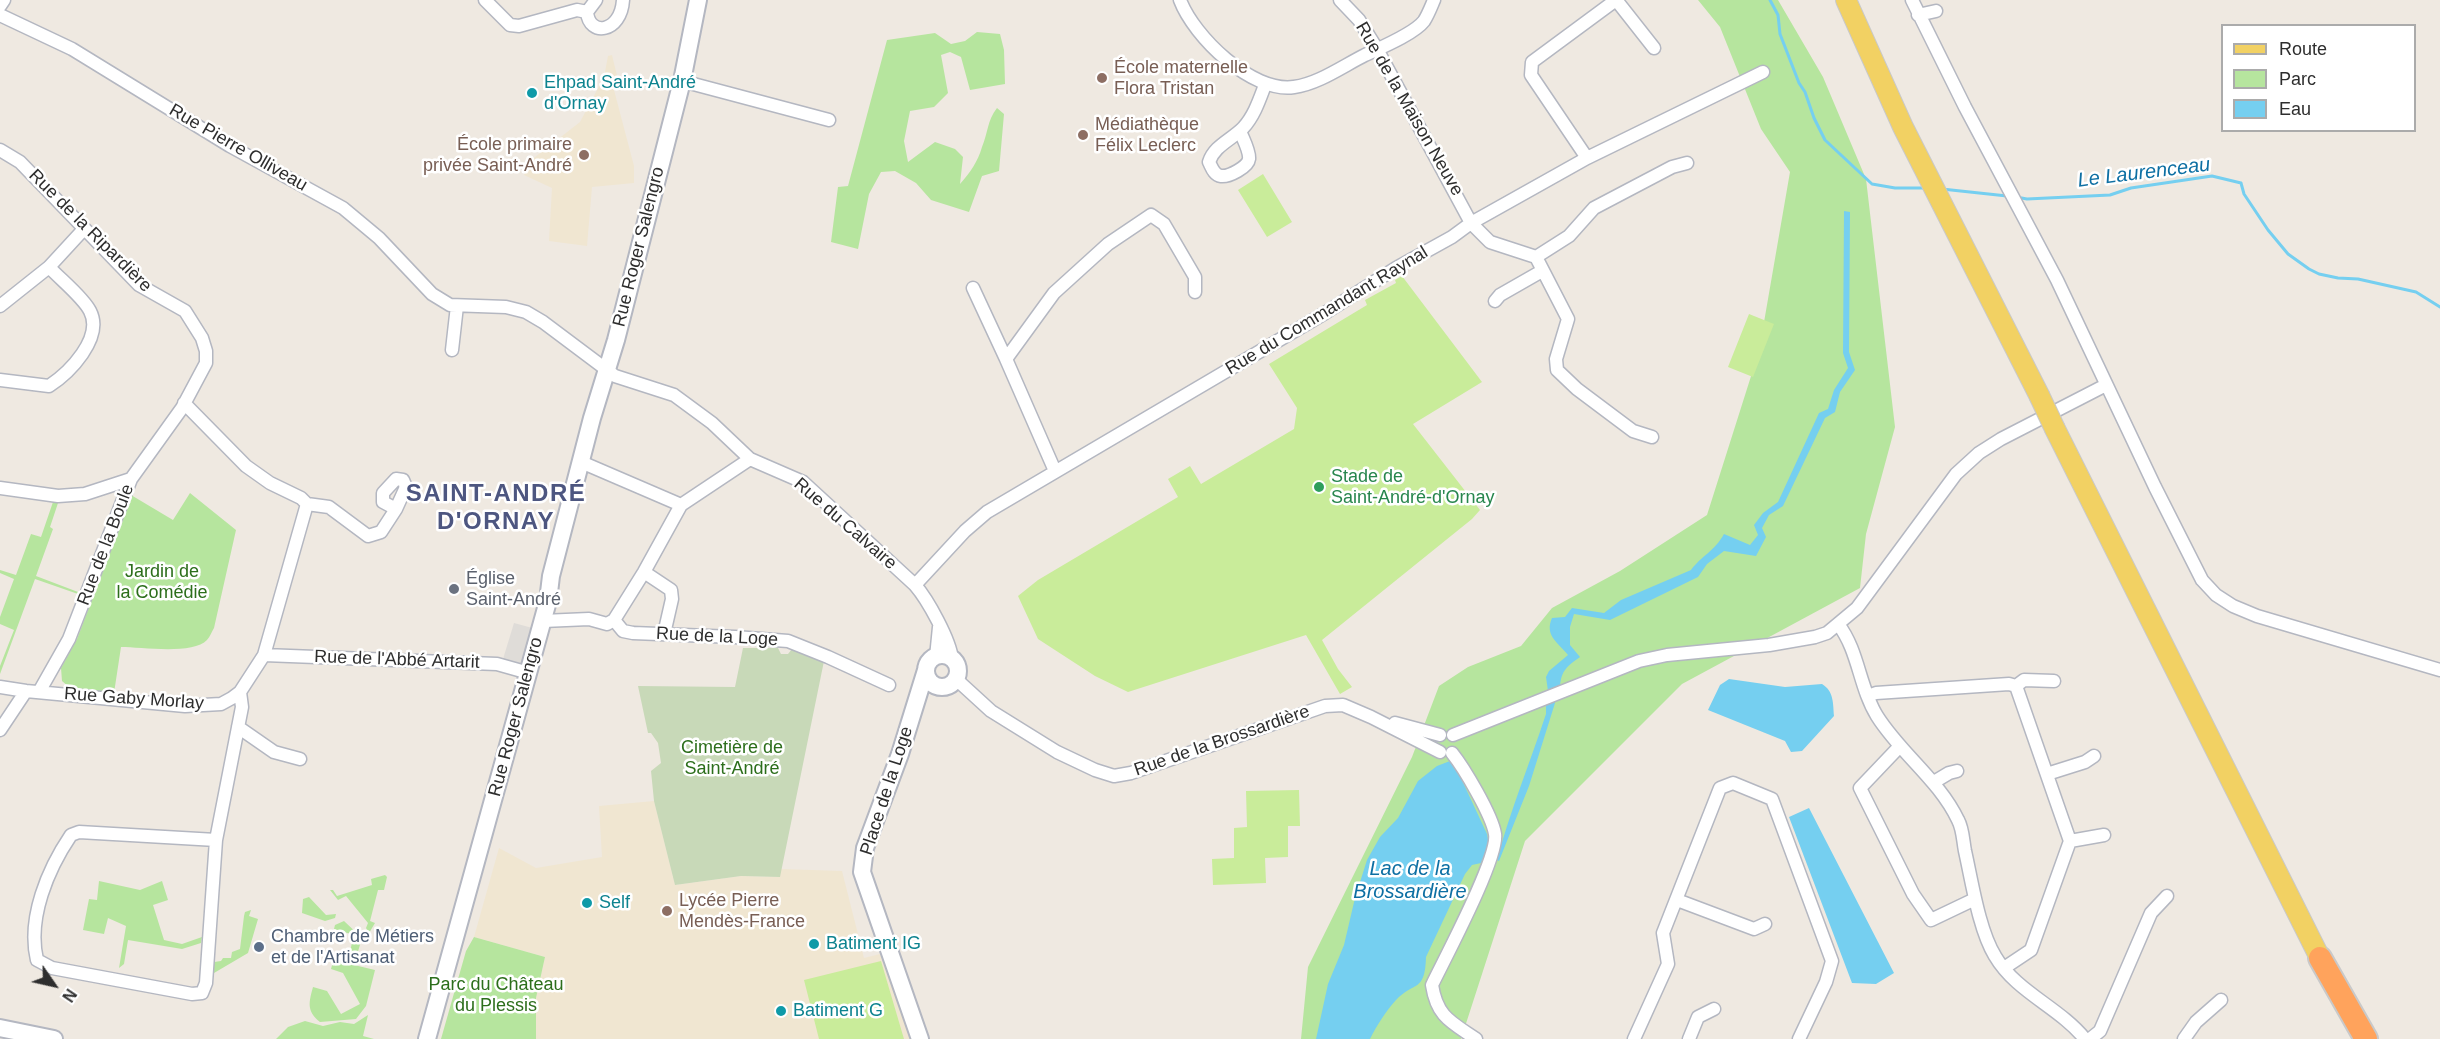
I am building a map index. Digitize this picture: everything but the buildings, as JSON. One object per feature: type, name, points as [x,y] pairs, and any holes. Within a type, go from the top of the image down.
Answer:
[{"type":"highway","points":[[2320,958],[2360,1039]]},
{"type":"highway","points":[[2320,958],[2366,1039]]},
{"type":"main road","name":"Rue Roger Salengro","points":[[428,1039],[543,621],[551,576],[682,81],[698,0]]},
{"type":"main road","name":"Rue Roger Salengro","points":[[682,81],[710,0]]},
{"type":"main road","points":[[1846,0],[1878,74],[1939,198],[2320,958]]},
{"type":"main road","points":[[926,670],[929,662],[944,658],[958,669],[949,683]]},
{"type":"main road","name":"Rue de la Brossardière","points":[[926,670],[932,684],[949,683]]},
{"type":"main road","name":"Place de la Loge","points":[[920,1039],[862,872],[865,848],[926,670]]},
{"type":"main road","name":"Place de la Loge","points":[[914,710],[926,696],[949,683]]},
{"type":"main road","points":[[0,1028],[54,1039]]},
{"type":"street","points":[[0,6],[4,0]]},
{"type":"street","points":[[485,0],[510,25],[519,26],[577,10],[587,12]]},
{"type":"street","points":[[596,0],[587,12],[588,18],[593,25],[611,27],[618,21],[623,0]]},
{"type":"street","points":[[1180,0],[1184,10],[1218,51],[1244,74],[1265,85],[1282,88],[1305,84],[1377,49],[1424,22],[1434,0]]},
{"type":"street","name":"Rue de la Maison Neuve","points":[[1340,0],[1359,20],[1377,49],[1472,223],[1490,242],[1536,256]]},
{"type":"street","points":[[1912,0],[2018,209],[2057,280],[2202,580],[2216,595],[2233,606],[2258,616],[2440,670]]},
{"type":"street","points":[[1587,158],[1531,75],[1532,62],[1617,1],[1654,48]]},
{"type":"street","points":[[1918,15],[1936,11]]},
{"type":"street","name":"Rue Pierre Olliveau","points":[[0,15],[72,49],[230,146],[343,208],[379,238],[442,302],[457,306],[506,307],[526,312],[607,370]]},
{"type":"street","name":"Rue du Commandant Raynal","points":[[915,585],[965,531],[987,512],[1325,313],[1472,223],[1587,158],[1762,72]]},
{"type":"street","points":[[682,81],[829,120]]},
{"type":"street","points":[[1240,131],[1252,118],[1265,85]]},
{"type":"street","name":"Rue de la Ripardière","points":[[0,150],[20,162],[139,285],[185,311],[202,338]]},
{"type":"street","points":[[1652,437],[1633,431],[1577,389],[1557,370],[1556,359],[1568,319],[1536,256],[1569,236],[1594,208],[1672,167],[1687,163]]},
{"type":"street","points":[[1006,360],[1054,293],[1108,244],[1151,215],[1164,224],[1195,277],[1195,292]]},
{"type":"street","points":[[1,307],[49,267],[84,229]]},
{"type":"street","points":[[0,380],[49,386],[63,377],[89,343],[94,323],[90,310],[49,267]]},
{"type":"street","points":[[1495,301],[1500,295],[1542,271]]},
{"type":"street","points":[[973,288],[1055,471]]},
{"type":"street","points":[[452,350],[457,306]]},
{"type":"street","name":"Rue de la Boule","points":[[39,692],[69,639],[131,479],[184,403],[206,363],[206,351],[202,338]]},
{"type":"street","name":"Rue du Calvaire","points":[[607,370],[615,376],[674,395],[712,423],[750,459],[803,482],[915,585]]},
{"type":"street","points":[[1476,1039],[1445,1018],[1435,1002],[1432,986],[1491,861],[1496,835],[1460,763],[1436,743],[1447,735],[1639,661],[1667,655],[1770,645],[1815,637],[1838,624],[1862,601],[1956,474],[1979,453],[2001,439],[2106,385]]},
{"type":"street","points":[[184,403],[246,466],[270,483],[301,498],[307,504],[328,507],[368,536],[381,532],[396,509]]},
{"type":"street","points":[[543,621],[589,619],[607,624],[614,620],[681,505],[750,459]]},
{"type":"street","points":[[581,462],[681,505]]},
{"type":"street","points":[[0,488],[30,494],[85,494],[131,479]]},
{"type":"street","points":[[216,840],[79,832],[71,835],[62,848],[48,878],[38,910],[34,944],[37,960],[52,968],[192,994],[201,993],[206,983],[216,840],[242,707],[240,692],[264,655],[307,504]]},
{"type":"street","points":[[644,572],[671,590],[672,599],[664,634]]},
{"type":"street","points":[[915,585],[924,596],[951,647],[944,658]]},
{"type":"street","name":"Rue de la Loge","points":[[614,620],[623,631],[788,641],[889,685]]},
{"type":"street","points":[[1838,624],[1851,644],[1862,686],[1877,716],[1900,746],[1934,782],[1959,822],[1975,899],[1990,946],[2004,968],[2033,995],[2072,1023],[2085,1039]]},
{"type":"street","name":"Rue de l'Abbé Artarit","points":[[264,655],[497,664],[529,673]]},
{"type":"street","points":[[2016,686],[2024,680],[2054,681]]},
{"type":"street","name":"Rue de la Brossardière","points":[[949,683],[1008,723],[1082,765],[1114,776],[1325,706],[1343,705],[1371,717]]},
{"type":"street","points":[[1868,696],[1876,693],[2008,684],[2016,686]]},
{"type":"street","points":[[2004,968],[2031,950],[2070,842],[2016,686]]},
{"type":"street","name":"Rue Gaby Morlay","points":[[0,687],[185,706],[221,704],[240,692]]},
{"type":"street","points":[[0,730],[26,691]]},
{"type":"street","points":[[1371,717],[1447,735],[1457,744],[1446,752]]},
{"type":"street","points":[[1371,717],[1446,752]]},
{"type":"street","points":[[238,727],[274,752],[300,759]]},
{"type":"street","points":[[1900,746],[1860,788],[1864,797],[1913,894],[1931,920],[1975,899]]},
{"type":"street","points":[[2047,774],[2085,762],[2094,756]]},
{"type":"street","points":[[1934,782],[1957,771]]},
{"type":"street","points":[[1634,1039],[1668,964],[1664,933],[1720,788],[1733,783],[1772,799],[1832,961],[1826,982],[1799,1039]]},
{"type":"street","points":[[2070,842],[2104,835]]},
{"type":"street","points":[[2090,1039],[2100,1031],[2151,913],[2168,896]]},
{"type":"street","points":[[1677,900],[1754,928],[1765,924]]},
{"type":"street","points":[[2184,1039],[2196,1022],[2221,1000]]},
{"type":"street","points":[[1689,1039],[1698,1017],[1714,1009]]},
{"type":"shaded area","name":"École primaire privée Saint-André","points":[[612,55],[619,84],[614,90],[634,166],[634,183],[592,187],[587,246],[549,241],[552,188],[524,175],[530,161],[580,122],[604,77],[608,56]]},
{"type":"shaded area","points":[[514,623],[536,629],[525,666],[503,659]]},
{"type":"shaded area","name":"Lycée Pierre Mendès-France","points":[[654,801],[675,885],[741,876],[779,877],[781,869],[842,871],[864,958],[880,954],[911,1039],[536,1039],[536,998],[545,957],[474,937],[499,848],[536,868],[602,857],[599,806]]},
{"type":"green space","points":[[1698,0],[1778,0],[1823,77],[1866,179],[1895,427],[1866,534],[1860,588],[1682,684],[1525,841],[1461,1039],[1301,1039],[1308,967],[1412,757],[1439,686],[1468,667],[1521,646],[1552,608],[1620,571],[1707,515],[1759,351],[1790,172],[1761,129],[1720,27]]},
{"type":"green space","points":[[977,32],[1000,34],[1004,50],[1005,84],[970,90],[961,57],[950,52],[941,55],[948,93],[934,107],[910,111],[904,141],[908,162],[935,142],[955,149],[963,157],[960,184],[978,157],[989,122],[997,108],[1004,114],[999,171],[982,176],[969,212],[931,200],[916,183],[895,171],[881,172],[869,194],[858,249],[831,242],[838,187],[848,186],[887,40],[935,33],[951,44],[965,41]]},
{"type":"green space","points":[[1263,174],[1292,222],[1267,237],[1238,190]]},
{"type":"green space","name":"Stade de Saint-André-d'Ornay","points":[[1402,276],[1482,382],[1413,424],[1480,510],[1472,519],[1322,640],[1338,669],[1352,687],[1340,694],[1306,635],[1128,692],[1095,676],[1038,639],[1018,596],[1038,580],[1178,497],[1168,479],[1190,466],[1201,484],[1294,429],[1297,408],[1269,364],[1367,305],[1365,300],[1396,283],[1395,280]]},
{"type":"green space","points":[[1749,314],[1774,324],[1753,377],[1728,367]]},
{"type":"green space","name":"Jardin de la Comédie","points":[[190,493],[236,530],[214,628],[209,637],[200,645],[179,649],[121,647],[114,693],[69,687],[62,681],[61,668],[77,639],[131,495],[173,520]]},
{"type":"green space","points":[[53,502],[58,503],[50,527],[53,529],[36,576],[78,592],[78,594],[35,579],[0,674],[0,666],[14,630],[0,624],[0,617],[14,579],[0,573],[0,570],[16,575],[31,534],[41,537]]},
{"type":"green space","name":"Cimetière de Saint-André","points":[[743,648],[778,648],[781,654],[788,654],[792,649],[824,661],[780,877],[741,876],[675,885],[654,801],[651,771],[661,763],[658,743],[651,733],[648,733],[638,686],[735,687]]},
{"type":"green space","points":[[1299,790],[1300,826],[1288,826],[1288,857],[1265,858],[1266,883],[1213,885],[1212,859],[1234,858],[1234,828],[1247,827],[1246,791]]},
{"type":"green space","points":[[385,875],[387,877],[384,890],[378,890],[370,921],[375,923],[369,933],[366,928],[368,923],[346,896],[338,900],[330,890],[333,890],[337,896],[372,885],[371,879]]},
{"type":"green space","points":[[99,881],[140,890],[162,881],[168,900],[153,905],[164,940],[182,944],[202,937],[201,943],[182,949],[128,940],[124,964],[119,968],[126,926],[108,918],[104,934],[83,930],[89,899],[97,900]]},
{"type":"green space","points":[[309,897],[326,915],[336,914],[335,918],[325,921],[302,913],[303,899]]},
{"type":"green space","points":[[251,910],[249,916],[258,919],[248,953],[214,973],[214,962],[221,961],[223,958],[231,958],[232,952],[240,949],[245,912]]},
{"type":"green space","points":[[344,921],[362,938],[354,965],[375,970],[366,1006],[356,1019],[320,1022],[312,1014],[310,1006],[313,987],[327,991],[341,1014],[360,1004],[343,973],[331,969],[334,958],[344,960],[346,951],[350,951],[354,935],[334,929],[335,925]]},
{"type":"green space","name":"Parc du Château du Plessis","points":[[474,937],[545,957],[536,998],[536,1039],[441,1039],[466,951]]},
{"type":"green space","points":[[881,961],[904,1039],[819,1039],[804,980]]},
{"type":"green space","points":[[368,1015],[363,1036],[374,1039],[276,1039],[288,1027],[305,1021],[323,1026],[340,1022],[354,1024]]},
{"type":"water","points":[[1844,211],[1850,212],[1849,352],[1855,370],[1840,392],[1835,412],[1825,418],[1783,506],[1769,515],[1762,528],[1766,537],[1756,556],[1724,551],[1707,564],[1698,577],[1610,620],[1574,614],[1570,627],[1570,645],[1580,657],[1565,669],[1560,687],[1548,691],[1546,677],[1549,671],[1568,655],[1551,634],[1552,618],[1565,617],[1572,608],[1604,613],[1621,600],[1691,570],[1724,534],[1750,545],[1758,535],[1754,525],[1763,513],[1778,502],[1819,413],[1828,409],[1834,390],[1848,368],[1843,353]]},
{"type":"water","points":[[1729,679],[1785,687],[1822,684],[1831,694],[1834,716],[1802,751],[1791,752],[1785,741],[1708,710],[1720,685]]},
{"type":"water","points":[[1554,699],[1555,703],[1529,786],[1499,861],[1497,860],[1508,823],[1546,714],[1546,702]]},
{"type":"water","name":"Lac de la Brossardière","points":[[1450,761],[1460,776],[1487,834],[1489,844],[1481,863],[1472,865],[1465,874],[1426,957],[1421,981],[1396,1000],[1370,1039],[1316,1039],[1328,984],[1344,945],[1367,860],[1380,837],[1398,818],[1418,781],[1437,766]]},
{"type":"water","points":[[1809,808],[1894,973],[1876,984],[1852,983],[1789,817]]},
{"type":"waterway","name":"Le Laurenceau","points":[[1770,0],[1778,15],[1780,34],[1799,83],[1825,140],[1872,184],[1895,188],[1926,188]]},
{"type":"waterway","name":"Le Laurenceau","points":[[2016,197],[2027,199],[2110,195],[2131,188],[2212,176],[2241,183],[2244,194],[2268,230],[2288,254],[2309,269],[2319,274],[2358,279],[2416,292],[2440,307]]},
{"type":"waterway","name":"Le Laurenceau","points":[[1942,189],[2007,196]]},
{"type":"place","name":"École maternelle Flora Tristan","points":[[1102,78]]},
{"type":"place","name":"Ehpad Saint-André d'Ornay","points":[[532,93]]},
{"type":"place","name":"Médiathèque Félix Leclerc","points":[[1083,135]]},
{"type":"place","name":"École primaire privée Saint-André","points":[[584,155]]},
{"type":"place","name":"Stade de Saint-André-d'Ornay","points":[[1319,487]]},
{"type":"place","name":"Église Saint-André","points":[[454,589]]},
{"type":"place","name":"Self","points":[[587,903]]},
{"type":"place","name":"Lycée Pierre Mendès-France","points":[[667,911]]},
{"type":"place","name":"Batiment IG","points":[[814,944]]},
{"type":"place","name":"Chambre de Métiers et de l'Artisanat","points":[[259,947]]},
{"type":"place","name":"Batiment G","points":[[781,1011]]},
{"type":"district","name":"SAINT-ANDRÉ D'ORNAY","points":[[496,508]]}]
